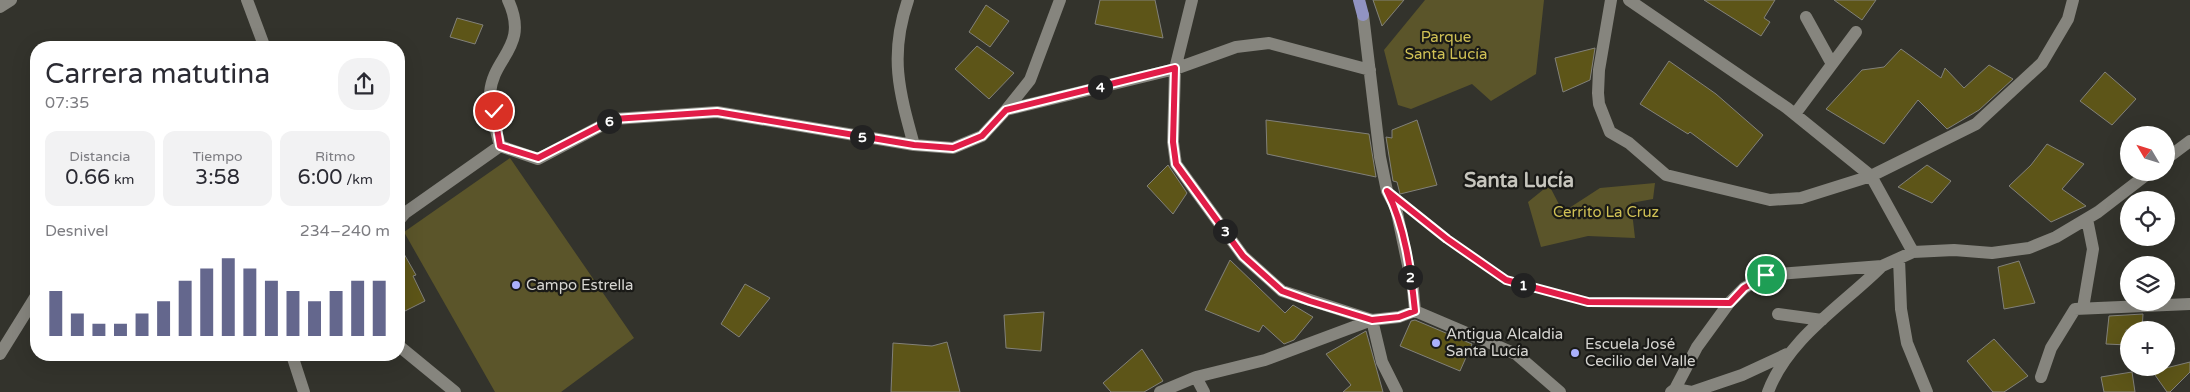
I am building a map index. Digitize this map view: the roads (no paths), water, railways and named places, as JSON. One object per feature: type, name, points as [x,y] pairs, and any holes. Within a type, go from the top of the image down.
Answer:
[{"type":"main road","points":[[1359,0],[1363,14]]},
{"type":"street","points":[[0,7],[10,0]]},
{"type":"street","points":[[247,0],[262,41]]},
{"type":"street","points":[[500,146],[490,95],[493,78],[512,48],[515,28],[508,0]]},
{"type":"street","points":[[908,0],[898,34],[897,62],[903,105],[914,145]]},
{"type":"street","points":[[500,146],[538,158],[614,119],[717,112],[914,145],[953,148],[982,136],[1030,80],[1060,0]]},
{"type":"street","points":[[1192,0],[1175,68],[1173,142],[1176,164],[1243,256],[1282,291],[1372,320]]},
{"type":"street","points":[[1611,0],[1599,70],[1599,104],[1610,132],[1630,143],[1666,175],[1770,200],[1801,198],[1871,176],[1976,124],[2042,63],[2068,19],[2073,0]]},
{"type":"street","points":[[1629,0],[1796,114],[1871,176],[1913,252]]},
{"type":"street","points":[[1363,14],[1380,157],[1387,191],[1396,208],[1413,289],[1415,311]]},
{"type":"street","points":[[1806,17],[1832,64]]},
{"type":"street","points":[[1796,114],[1856,32]]},
{"type":"street","points":[[1006,110],[1175,68],[1236,47],[1270,43],[1370,70]]},
{"type":"street","points":[[2175,152],[2190,141]]},
{"type":"street","points":[[405,213],[500,146]]},
{"type":"street","points":[[1768,392],[1776,371],[1792,352],[1822,320],[1857,291],[1882,266],[1913,252],[1954,250],[1992,253],[2028,248],[2056,237],[2087,219],[2138,181]]},
{"type":"street","points":[[2083,308],[2093,249],[2087,219]]},
{"type":"street","points":[[1899,258],[1901,309],[1907,343],[1927,392]]},
{"type":"street","points":[[1792,352],[1742,375],[1692,392],[1673,390],[1697,347],[1730,303],[1744,288],[1766,275],[1882,266]]},
{"type":"street","points":[[2041,377],[2051,348],[2075,309],[2190,304]]},
{"type":"street","points":[[0,354],[30,306]]},
{"type":"street","points":[[1160,392],[1196,377],[1264,360],[1372,320],[1399,317],[1415,311],[1516,354],[1560,392]]},
{"type":"street","points":[[1778,314],[1822,320]]},
{"type":"street","points":[[1372,320],[1382,362],[1397,392]]},
{"type":"street","points":[[405,351],[455,392]]},
{"type":"street","points":[[294,361],[304,392]]},
{"type":"street","points":[[1196,377],[1204,392]]},
{"type":"place","name":"Campo Estrella","points":[[516,285]]},
{"type":"place","name":"Antigua Alcaldia Santa Lucía","points":[[1436,343]]},
{"type":"place","name":"Escuela José Cecilio del Valle","points":[[1575,353]]},
{"type":"district","name":"Santa Lucía","points":[[1519,180]]},
{"type":"park label","name":"Parque Santa Lucía","points":[[1446,46]]},
{"type":"park label","name":"Cerrito La Cruz","points":[[1606,212]]}]
